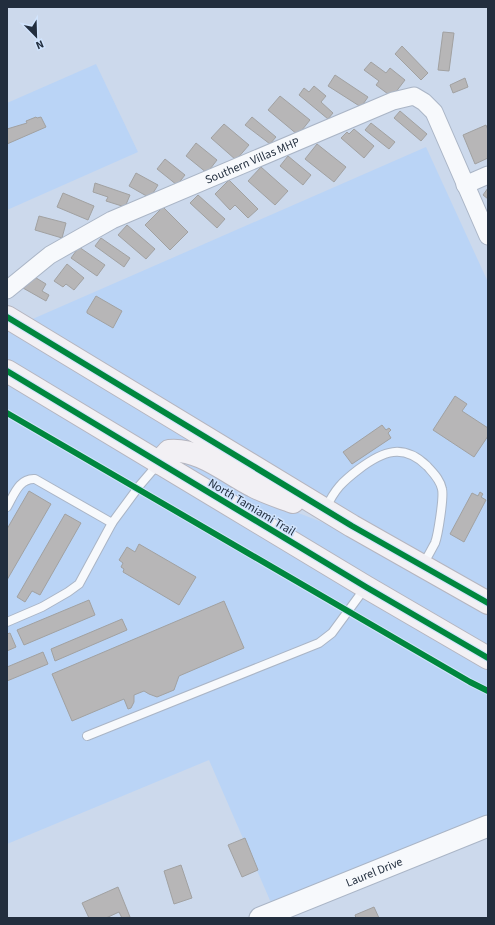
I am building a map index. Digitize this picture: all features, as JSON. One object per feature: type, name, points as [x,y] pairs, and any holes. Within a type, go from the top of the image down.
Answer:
[{"type":"main road","points":[[7,317],[324,512],[352,526],[488,603]]},
{"type":"main road","name":"North Tamiami Trail","points":[[7,371],[158,463],[488,658]]},
{"type":"main road","points":[[158,463],[169,451],[200,456],[254,487],[324,512]]},
{"type":"street","name":"Southern Villas MHP","points":[[7,290],[50,255],[112,220],[393,101],[414,96],[424,102],[434,112],[488,236]]},
{"type":"street","points":[[465,185],[488,175]]},
{"type":"street","name":"Laurel Drive","points":[[260,918],[488,826]]},
{"type":"lane","points":[[324,512],[333,493],[343,481],[366,464],[385,453],[395,451],[407,453],[420,460],[439,480],[442,490],[435,542],[422,565]]},
{"type":"lane","points":[[7,622],[42,607],[79,584],[112,523],[158,463]]},
{"type":"lane","points":[[7,507],[24,481],[29,478],[35,479],[112,523]]},
{"type":"lane","points":[[87,736],[319,643],[332,633],[366,587]]},
{"type":"shaded area","points":[[96,64],[138,152],[7,210],[7,103]]},
{"type":"shaded area","points":[[426,147],[488,282],[488,594],[361,522],[28,321]]},
{"type":"shaded area","points":[[7,326],[269,484],[156,453],[7,362]]},
{"type":"shaded area","points":[[7,380],[488,667],[488,817],[272,905],[209,760],[7,844]]},
{"type":"shaded area","points":[[173,459],[198,464],[252,495],[350,533],[488,612],[488,649]]},
{"type":"building","points":[[443,32],[454,33],[449,71],[438,70]]},
{"type":"building","points":[[402,46],[428,73],[421,80],[395,54]]},
{"type":"building","points":[[371,62],[386,73],[390,68],[405,80],[392,97],[376,85],[379,81],[364,70]]},
{"type":"building","points":[[335,75],[368,97],[361,107],[328,86]]},
{"type":"building","points":[[465,78],[468,87],[453,93],[450,85]]},
{"type":"building","points":[[314,86],[326,96],[321,102],[333,113],[328,119],[299,95],[304,88],[309,92]]},
{"type":"building","points":[[280,96],[310,120],[298,135],[268,110]]},
{"type":"building","points":[[400,111],[427,134],[421,141],[394,118]]},
{"type":"building","points":[[36,117],[41,117],[46,127],[7,144],[7,129],[27,123],[26,121]]},
{"type":"building","points":[[252,117],[276,137],[270,144],[245,125]]},
{"type":"building","points":[[371,123],[395,142],[389,149],[365,130]]},
{"type":"building","points":[[224,124],[249,145],[236,160],[211,138]]},
{"type":"building","points":[[486,125],[488,130],[488,158],[475,164],[463,135]]},
{"type":"building","points":[[354,129],[374,146],[364,158],[341,138],[347,132],[349,134]]},
{"type":"building","points":[[196,143],[217,160],[207,173],[186,156]]},
{"type":"building","points":[[317,144],[346,167],[334,182],[305,159]]},
{"type":"building","points":[[288,156],[311,175],[303,185],[280,166]]},
{"type":"building","points":[[165,159],[185,175],[177,185],[157,169]]},
{"type":"building","points":[[261,167],[288,191],[275,205],[248,181]]},
{"type":"building","points":[[136,173],[158,185],[150,198],[129,186]]},
{"type":"building","points":[[229,180],[258,209],[248,218],[235,205],[230,210],[215,194]]},
{"type":"building","points":[[95,183],[130,195],[125,207],[106,201],[108,197],[93,192]]},
{"type":"building","points":[[488,188],[488,199],[483,195]]},
{"type":"building","points":[[63,193],[94,206],[88,220],[57,207]]},
{"type":"building","points":[[198,195],[225,219],[217,228],[190,203]]},
{"type":"building","points":[[163,207],[188,232],[170,250],[145,225]]},
{"type":"building","points":[[39,216],[66,223],[62,238],[35,230]]},
{"type":"building","points":[[127,225],[155,249],[146,259],[118,235]]},
{"type":"building","points":[[101,238],[130,258],[124,267],[95,246]]},
{"type":"building","points":[[79,247],[105,265],[97,276],[71,258]]},
{"type":"building","points":[[67,264],[84,278],[74,290],[66,284],[63,287],[54,281]]},
{"type":"building","points":[[33,276],[46,284],[42,291],[49,295],[46,301],[23,288]]},
{"type":"building","points":[[96,296],[122,311],[113,328],[87,313]]},
{"type":"building","points":[[455,396],[467,404],[462,411],[488,428],[488,436],[474,457],[433,430]]},
{"type":"building","points":[[382,425],[386,430],[389,428],[391,430],[388,433],[391,438],[352,464],[343,452]]},
{"type":"building","points":[[29,491],[51,504],[7,580],[7,529]]},
{"type":"building","points":[[480,492],[483,494],[481,497],[486,500],[464,542],[450,534],[472,493],[478,496]]},
{"type":"building","points":[[65,514],[81,523],[40,595],[32,591],[25,602],[17,597]]},
{"type":"building","points":[[139,544],[196,577],[179,605],[123,572],[124,569],[121,567],[123,563],[119,560],[127,547],[135,552]]},
{"type":"building","points":[[89,600],[95,615],[24,645],[17,630]]},
{"type":"building","points":[[224,601],[244,648],[179,676],[174,690],[157,697],[144,691],[134,695],[134,702],[131,708],[128,709],[124,699],[72,721],[52,674]]},
{"type":"building","points":[[122,619],[127,630],[55,661],[51,649]]},
{"type":"building","points":[[10,633],[16,647],[7,651],[7,634]]},
{"type":"building","points":[[43,652],[48,664],[7,681],[7,667]]},
{"type":"building","points":[[245,838],[258,870],[242,877],[228,845]]},
{"type":"building","points":[[181,865],[192,898],[174,904],[164,871]]},
{"type":"building","points":[[118,887],[130,917],[122,918],[119,912],[106,918],[89,918],[82,903]]},
{"type":"building","points":[[374,907],[379,918],[356,918],[355,915]]},
{"type":"cycle path","points":[[7,317],[352,526],[488,603]]},
{"type":"cycle path","points":[[7,371],[366,587],[488,658]]},
{"type":"cycle path","points":[[7,413],[470,682],[488,691]]}]
